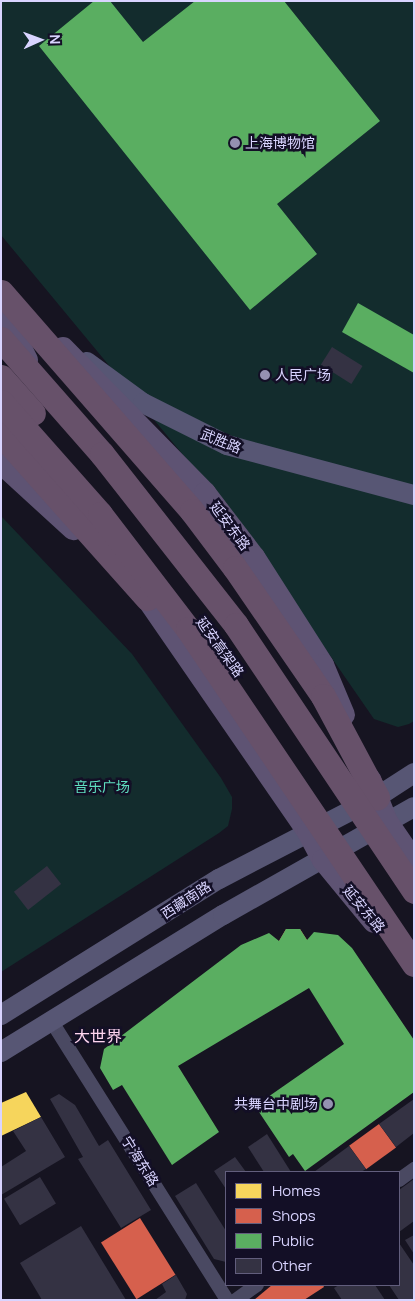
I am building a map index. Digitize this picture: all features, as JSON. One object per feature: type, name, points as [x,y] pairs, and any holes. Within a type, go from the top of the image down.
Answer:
[{"type":"highway","points":[[1,292],[192,511],[274,621],[323,696],[374,798]]},
{"type":"highway","name":"延安高架路","points":[[1,339],[102,454],[230,617],[414,891]]},
{"type":"highway","name":"延安高架路","points":[[1,377],[140,538],[204,625],[414,934]]},
{"type":"highway","points":[[1,402],[100,514],[188,629],[414,964]]},
{"type":"highway","points":[[1,434],[147,598]]},
{"type":"main road","name":"延安东路","points":[[1,278],[51,336],[205,492],[254,557],[323,665],[374,798],[387,822],[414,861]]},
{"type":"main road","points":[[1,308],[27,360]]},
{"type":"main road","name":"延安东路","points":[[1,330],[120,463],[202,568],[335,756],[374,798]]},
{"type":"main road","name":"武胜路","points":[[51,336],[143,403],[226,445],[414,494]]},
{"type":"main road","name":"延安东路","points":[[1,402],[147,598],[308,832],[323,860],[414,972]]},
{"type":"main road","name":"延安东路","points":[[1,463],[147,598]]},
{"type":"main road","name":"西藏南路","points":[[1,1016],[219,878],[374,798],[414,773]]},
{"type":"main road","points":[[1,1052],[224,915],[414,807]]},
{"type":"street","name":"宁海东路","points":[[52,1022],[227,1300]]},
{"type":"street","points":[[400,1179],[414,1169]]},
{"type":"street","points":[[236,1300],[256,1286]]},
{"type":"green space","name":"人民广场","points":[[1,1],[414,1],[414,721],[409,724],[398,727],[374,719],[232,514],[1,235]]},
{"type":"green space","name":"音乐广场","points":[[1,516],[132,654],[221,778],[232,797],[232,809],[228,826],[219,833],[1,972]]},
{"type":"building: Homes","points":[[26,1092],[41,1117],[1,1136],[1,1103]]},
{"type":"building: Shops","points":[[286,929],[300,929],[307,940],[299,953],[286,953],[279,941]]},
{"type":"building: Shops","points":[[379,1124],[396,1147],[366,1169],[349,1146]]},
{"type":"building: Shops","points":[[140,1218],[176,1275],[136,1299],[101,1242]]},
{"type":"building: Shops","points":[[271,1286],[324,1287],[304,1300],[254,1300]]},
{"type":"building: Public","name":"上海博物馆","points":[[94,1],[110,1],[143,42],[195,1],[284,1],[380,121],[277,204],[317,254],[250,310],[39,46]]},
{"type":"building: Public","points":[[358,303],[414,335],[414,373],[342,332]]},
{"type":"building: Public","name":"大世界","points":[[286,929],[300,929],[307,940],[314,932],[338,935],[352,948],[414,1040],[414,1092],[305,1171],[293,1154],[289,1157],[255,1106],[344,1044],[309,988],[178,1066],[219,1132],[172,1165],[122,1085],[113,1090],[100,1068],[104,1049],[241,945],[269,933],[279,941]]},
{"type":"building: Other","points":[[332,347],[363,366],[351,384],[321,365]]},
{"type":"building: Other","points":[[47,866],[61,884],[28,910],[14,892]]},
{"type":"building: Other","points":[[59,1094],[75,1105],[99,1146],[108,1140],[151,1210],[121,1228],[78,1159],[83,1157],[50,1099]]},
{"type":"building: Other","points":[[414,1099],[414,1133],[396,1147],[379,1124]]},
{"type":"building: Other","points":[[41,1117],[65,1157],[1,1195],[1,1167],[26,1151],[13,1131]]},
{"type":"building: Other","points":[[267,1134],[290,1171],[263,1171],[248,1147]]},
{"type":"building: Other","points":[[349,1146],[366,1169],[363,1171],[315,1171]]},
{"type":"building: Other","points":[[235,1157],[245,1171],[225,1171],[225,1188],[214,1171]]},
{"type":"building: Other","points":[[40,1177],[56,1204],[20,1225],[4,1199]]},
{"type":"building: Other","points":[[414,1179],[414,1221],[400,1231],[400,1189]]},
{"type":"building: Other","points":[[196,1183],[225,1229],[225,1262],[214,1259],[175,1196]]},
{"type":"building: Other","points":[[81,1226],[126,1300],[42,1300],[20,1263]]},
{"type":"building: Other","points":[[414,1235],[414,1254],[405,1240]]},
{"type":"building: Other","points":[[400,1244],[414,1265],[414,1300],[399,1300],[390,1286],[400,1286]]},
{"type":"building: Other","points":[[176,1275],[187,1294],[185,1300],[155,1300],[166,1292],[162,1284]]},
{"type":"building: Other","points":[[337,1286],[376,1286],[385,1300],[342,1300],[334,1288]]},
{"type":"place","name":"上海博物馆","points":[[235,143]]},
{"type":"place","name":"人民广场","points":[[265,375]]},
{"type":"place","name":"共舞台中剧场","points":[[328,1104]]},
{"type":"district","name":"大世界","points":[[98,1036]]}]
